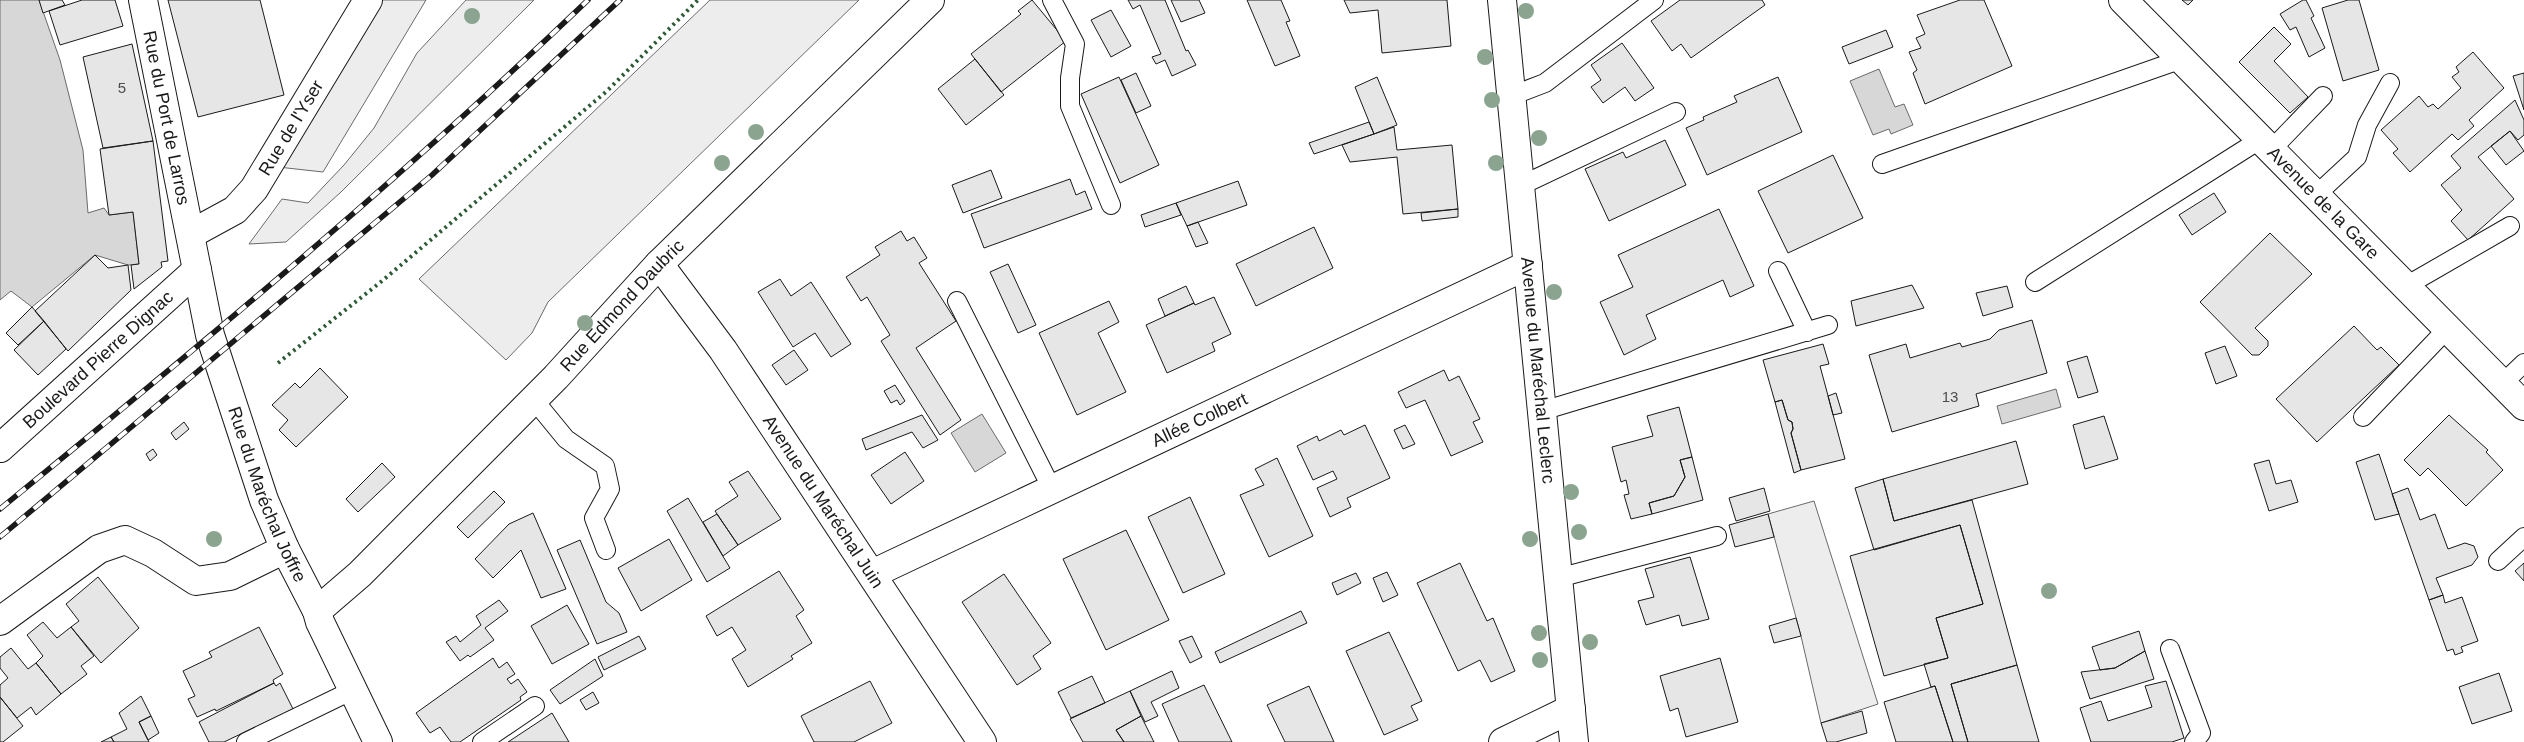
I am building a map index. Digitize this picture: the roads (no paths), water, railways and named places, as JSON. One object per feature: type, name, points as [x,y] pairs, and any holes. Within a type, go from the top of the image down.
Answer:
[{"type":"street","name":"Rue du Port de Larros","points":[[143,0],[191,234]]},
{"type":"street","name":"Rue de l'Yser","points":[[191,234],[235,210],[254,189],[368,0]]},
{"type":"street","name":"Rue Edmond Daubric","points":[[317,611],[360,574],[534,400],[659,264],[930,0]]},
{"type":"street","name":"Avenue du Maréchal Leclerc","points":[[1502,0],[1574,742]]},
{"type":"street","name":"Avenue de la Gare","points":[[2124,0],[2524,406]]},
{"type":"street","name":"Rue du Maréchal Joffre","points":[[191,234],[210,336],[264,500],[284,549],[317,611],[320,622],[378,742]]},
{"type":"street","name":"Avenue du Maréchal Juin","points":[[659,264],[723,350],[982,742]]},
{"type":"street","name":"Allée Colbert","points":[[872,574],[1528,265]]},
{"type":"street","name":"Boulevard Pierre Dignac","points":[[0,448],[197,270]]},
{"type":"street","points":[[0,622],[99,549],[125,540],[154,553],[196,581],[230,576],[284,549]]},
{"type":"street","points":[[1503,742],[1571,709]]},
{"type":"lane","points":[[1052,0],[1075,44],[1070,78],[1070,106],[1111,205]]},
{"type":"lane","points":[[1511,96],[1545,83],[1654,0]]},
{"type":"lane","points":[[1882,164],[2182,59]]},
{"type":"lane","points":[[2316,195],[2357,157],[2367,126],[2390,84]]},
{"type":"lane","points":[[2035,282],[2266,144],[2323,96]]},
{"type":"lane","points":[[1520,186],[1676,112]]},
{"type":"lane","points":[[2406,286],[2510,226]]},
{"type":"lane","points":[[1778,271],[1806,332]]},
{"type":"lane","points":[[957,301],[1052,489]]},
{"type":"lane","points":[[1542,411],[1828,325]]},
{"type":"lane","points":[[2363,418],[2448,328]]},
{"type":"lane","points":[[2502,384],[2524,363]]},
{"type":"lane","points":[[534,400],[566,439],[605,466],[610,489],[594,518],[606,550]]},
{"type":"lane","points":[[1558,578],[1717,536]]},
{"type":"lane","points":[[2498,562],[2524,537]]},
{"type":"lane","points":[[2170,649],[2201,733],[2194,742]]},
{"type":"lane","points":[[246,742],[353,690]]},
{"type":"lane","points":[[482,742],[535,706]]},
{"type":"railway","points":[[0,509],[225,323],[373,196],[446,132],[588,0]]},
{"type":"railway","points":[[0,537],[432,175],[620,0]]}]
